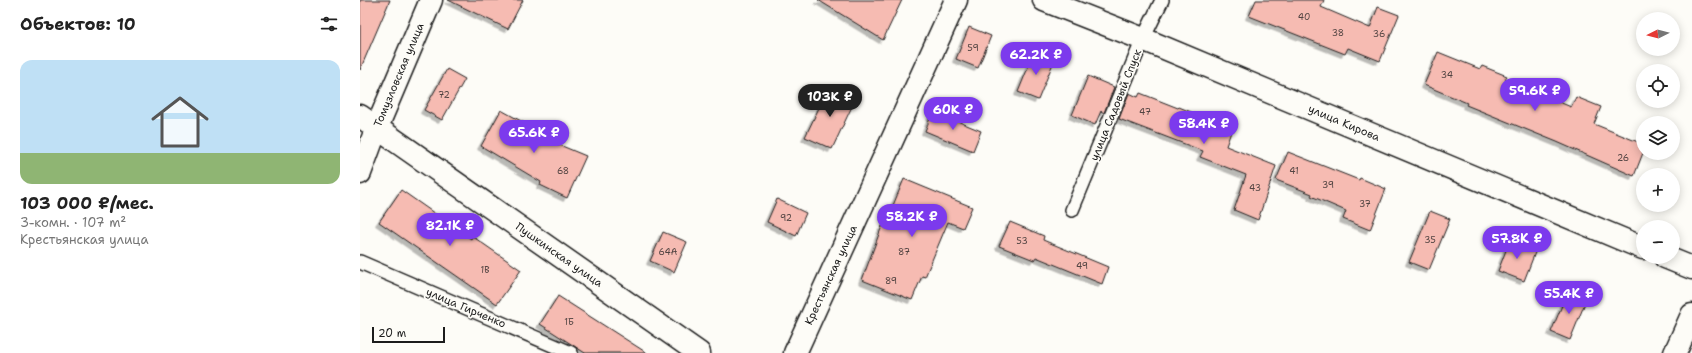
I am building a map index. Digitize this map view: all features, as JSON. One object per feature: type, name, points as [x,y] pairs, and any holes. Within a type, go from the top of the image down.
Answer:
[{"type":"street","name":"Томузловская улица","points":[[360,173],[369,121],[431,0]]},
{"type":"street","name":"Крестьянская улица","points":[[795,353],[956,0]]},
{"type":"street","name":"улица Кирова","points":[[1044,0],[1142,39],[1636,245]]},
{"type":"street","name":"Пушкинская улица","points":[[369,121],[699,353]]},
{"type":"street","points":[[1680,263],[1692,268]]},
{"type":"street","points":[[1675,353],[1692,315]]},
{"type":"lane","name":"улица Садовый Спуск","points":[[1072,210],[1142,39],[1162,0]]},
{"type":"lane","name":"улица Гирченко","points":[[360,262],[571,353]]},
{"type":"building","points":[[360,0],[390,0],[360,70]]},
{"type":"building","points":[[448,0],[523,0],[508,29]]},
{"type":"building","points":[[818,0],[902,0],[883,40]]},
{"type":"building","points":[[1256,0],[1324,0],[1321,7],[1370,28],[1378,7],[1399,15],[1380,61],[1348,48],[1345,54],[1249,16]]},
{"type":"building","points":[[969,27],[991,36],[978,68],[956,59]]},
{"type":"building","points":[[1438,52],[1480,69],[1482,66],[1507,76],[1505,79],[1571,107],[1576,97],[1601,107],[1594,124],[1636,141],[1636,160],[1640,160],[1634,176],[1557,142],[1466,105],[1467,103],[1424,85]]},
{"type":"building","points":[[1034,53],[1054,61],[1038,100],[1018,92]]},
{"type":"building","points":[[447,69],[465,79],[442,120],[424,110]]},
{"type":"building","points":[[1088,76],[1114,87],[1104,113],[1101,111],[1095,125],[1072,115]]},
{"type":"building","points":[[829,87],[855,100],[832,149],[805,137]]},
{"type":"building","points":[[1129,93],[1138,97],[1140,93],[1232,129],[1226,146],[1276,166],[1258,220],[1234,210],[1246,175],[1200,157],[1203,151],[1119,119]]},
{"type":"building","points":[[501,110],[541,132],[538,136],[586,156],[567,198],[540,185],[541,182],[481,146]]},
{"type":"building","points":[[933,111],[981,131],[973,151],[925,131]]},
{"type":"building","points":[[1288,152],[1386,189],[1370,230],[1343,219],[1346,211],[1311,196],[1312,194],[1276,180]]},
{"type":"building","points":[[904,179],[972,207],[963,228],[948,222],[925,277],[922,276],[912,300],[862,280],[882,226],[884,227]]},
{"type":"building","points":[[401,190],[471,239],[472,236],[521,270],[497,304],[379,222]]},
{"type":"building","points":[[777,199],[806,213],[796,236],[767,222]]},
{"type":"building","points":[[1430,211],[1450,219],[1429,270],[1409,262]]},
{"type":"building","points":[[1010,222],[1044,236],[1043,240],[1108,267],[1102,284],[1036,257],[1034,260],[999,246]]},
{"type":"building","points":[[663,232],[687,242],[674,272],[650,261]]},
{"type":"building","points":[[1510,240],[1536,250],[1524,281],[1498,271]]},
{"type":"building","points":[[1568,291],[1587,298],[1570,340],[1551,332]]},
{"type":"building","points":[[558,296],[647,353],[585,353],[540,324]]}]
